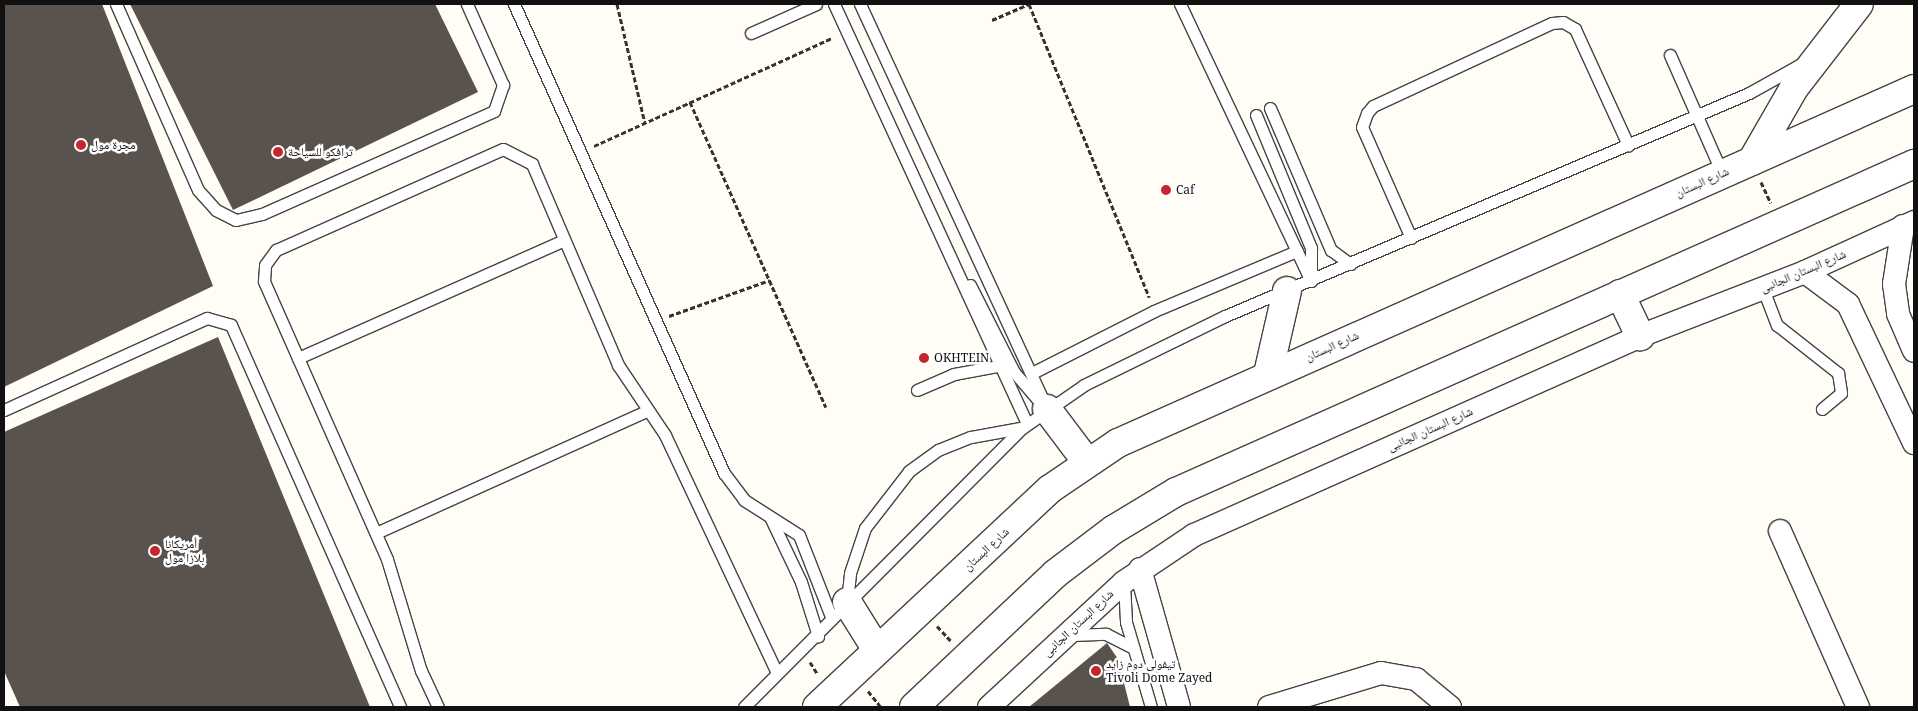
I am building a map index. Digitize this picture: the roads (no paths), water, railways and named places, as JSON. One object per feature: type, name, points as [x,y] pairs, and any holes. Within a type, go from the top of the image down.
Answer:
[{"type":"street","points":[[1752,160],[1794,88],[1828,48],[1859,4]]},
{"type":"street","name":"شارع البستان","points":[[817,707],[1036,502],[1087,462],[1139,432],[1914,89]]},
{"type":"street","points":[[914,707],[1055,574],[1160,501],[1914,164]]},
{"type":"street","points":[[1909,224],[1894,284],[1898,314],[1914,351]]},
{"type":"street","name":"شارع البستان الجانبى","points":[[989,707],[1132,575],[1222,520],[1640,336],[1805,272],[1909,224]]},
{"type":"street","points":[[1805,272],[1848,304],[1914,443]]},
{"type":"street","points":[[1268,374],[1286,291]]},
{"type":"street","points":[[1620,294],[1640,336]]},
{"type":"street","points":[[1032,420],[1087,462]]},
{"type":"street","points":[[1780,531],[1850,702]]},
{"type":"street","points":[[1132,575],[1179,707]]},
{"type":"street","points":[[840,611],[877,650]]},
{"type":"street","points":[[1269,707],[1381,673],[1416,679],[1450,707]]},
{"type":"lane","points":[[116,4],[198,190],[216,210],[236,220],[262,214],[494,111],[502,85],[467,4]]},
{"type":"lane","points":[[514,4],[582,152],[654,321],[732,488],[770,518],[788,526],[808,549],[840,611]]},
{"type":"lane","points":[[750,33],[816,4]]},
{"type":"lane","points":[[834,4],[848,31],[998,366],[1032,420]]},
{"type":"lane","points":[[860,4],[1032,372],[1032,420]]},
{"type":"lane","points":[[1180,4],[1311,281]]},
{"type":"lane","points":[[1411,238],[1362,128],[1367,113],[1373,106],[1552,23],[1575,28],[1628,145]]},
{"type":"lane","points":[[744,707],[777,673],[818,636],[840,611],[1032,420],[1124,363],[1286,291],[1770,83],[1828,48]]},
{"type":"lane","points":[[1670,55],[1722,173]]},
{"type":"lane","points":[[1270,108],[1331,250],[1350,264]]},
{"type":"lane","points":[[1256,115],[1311,248],[1311,281]]},
{"type":"lane","points":[[438,707],[421,671],[376,533],[264,281],[265,265],[285,246],[504,149],[532,164],[618,365],[646,411],[665,435],[777,673]]},
{"type":"lane","points":[[298,358],[564,240]]},
{"type":"lane","points":[[1032,372],[1154,311],[1297,250]]},
{"type":"lane","points":[[970,285],[1014,372],[1032,420]]},
{"type":"lane","points":[[1763,289],[1777,325],[1838,373],[1841,393],[1822,409]]},
{"type":"lane","points":[[4,410],[207,318],[231,326],[400,707]]},
{"type":"lane","points":[[917,390],[954,374],[998,366]]},
{"type":"lane","points":[[376,533],[646,411]]},
{"type":"lane","points":[[840,611],[865,528],[909,471],[938,450],[972,437],[1032,420]]},
{"type":"lane","points":[[770,518],[798,575],[818,636]]},
{"type":"lane","points":[[1132,575],[1125,615],[1151,707]]},
{"type":"lane","points":[[1062,638],[1091,632],[1134,648]]},
{"type":"place","name":"مجرة مول","points":[[81,145]]},
{"type":"place","name":"ترافكو للسياحة","points":[[278,152]]},
{"type":"place","name":"Caf","points":[[1166,190]]},
{"type":"place","name":"OKHTEIN","points":[[924,358]]},
{"type":"place","name":"أمريكانا بلازا مول","points":[[155,551]]},
{"type":"place","name":"تيفولى دوم زايد Tivoli Dome Zayed","points":[[1096,671]]}]
